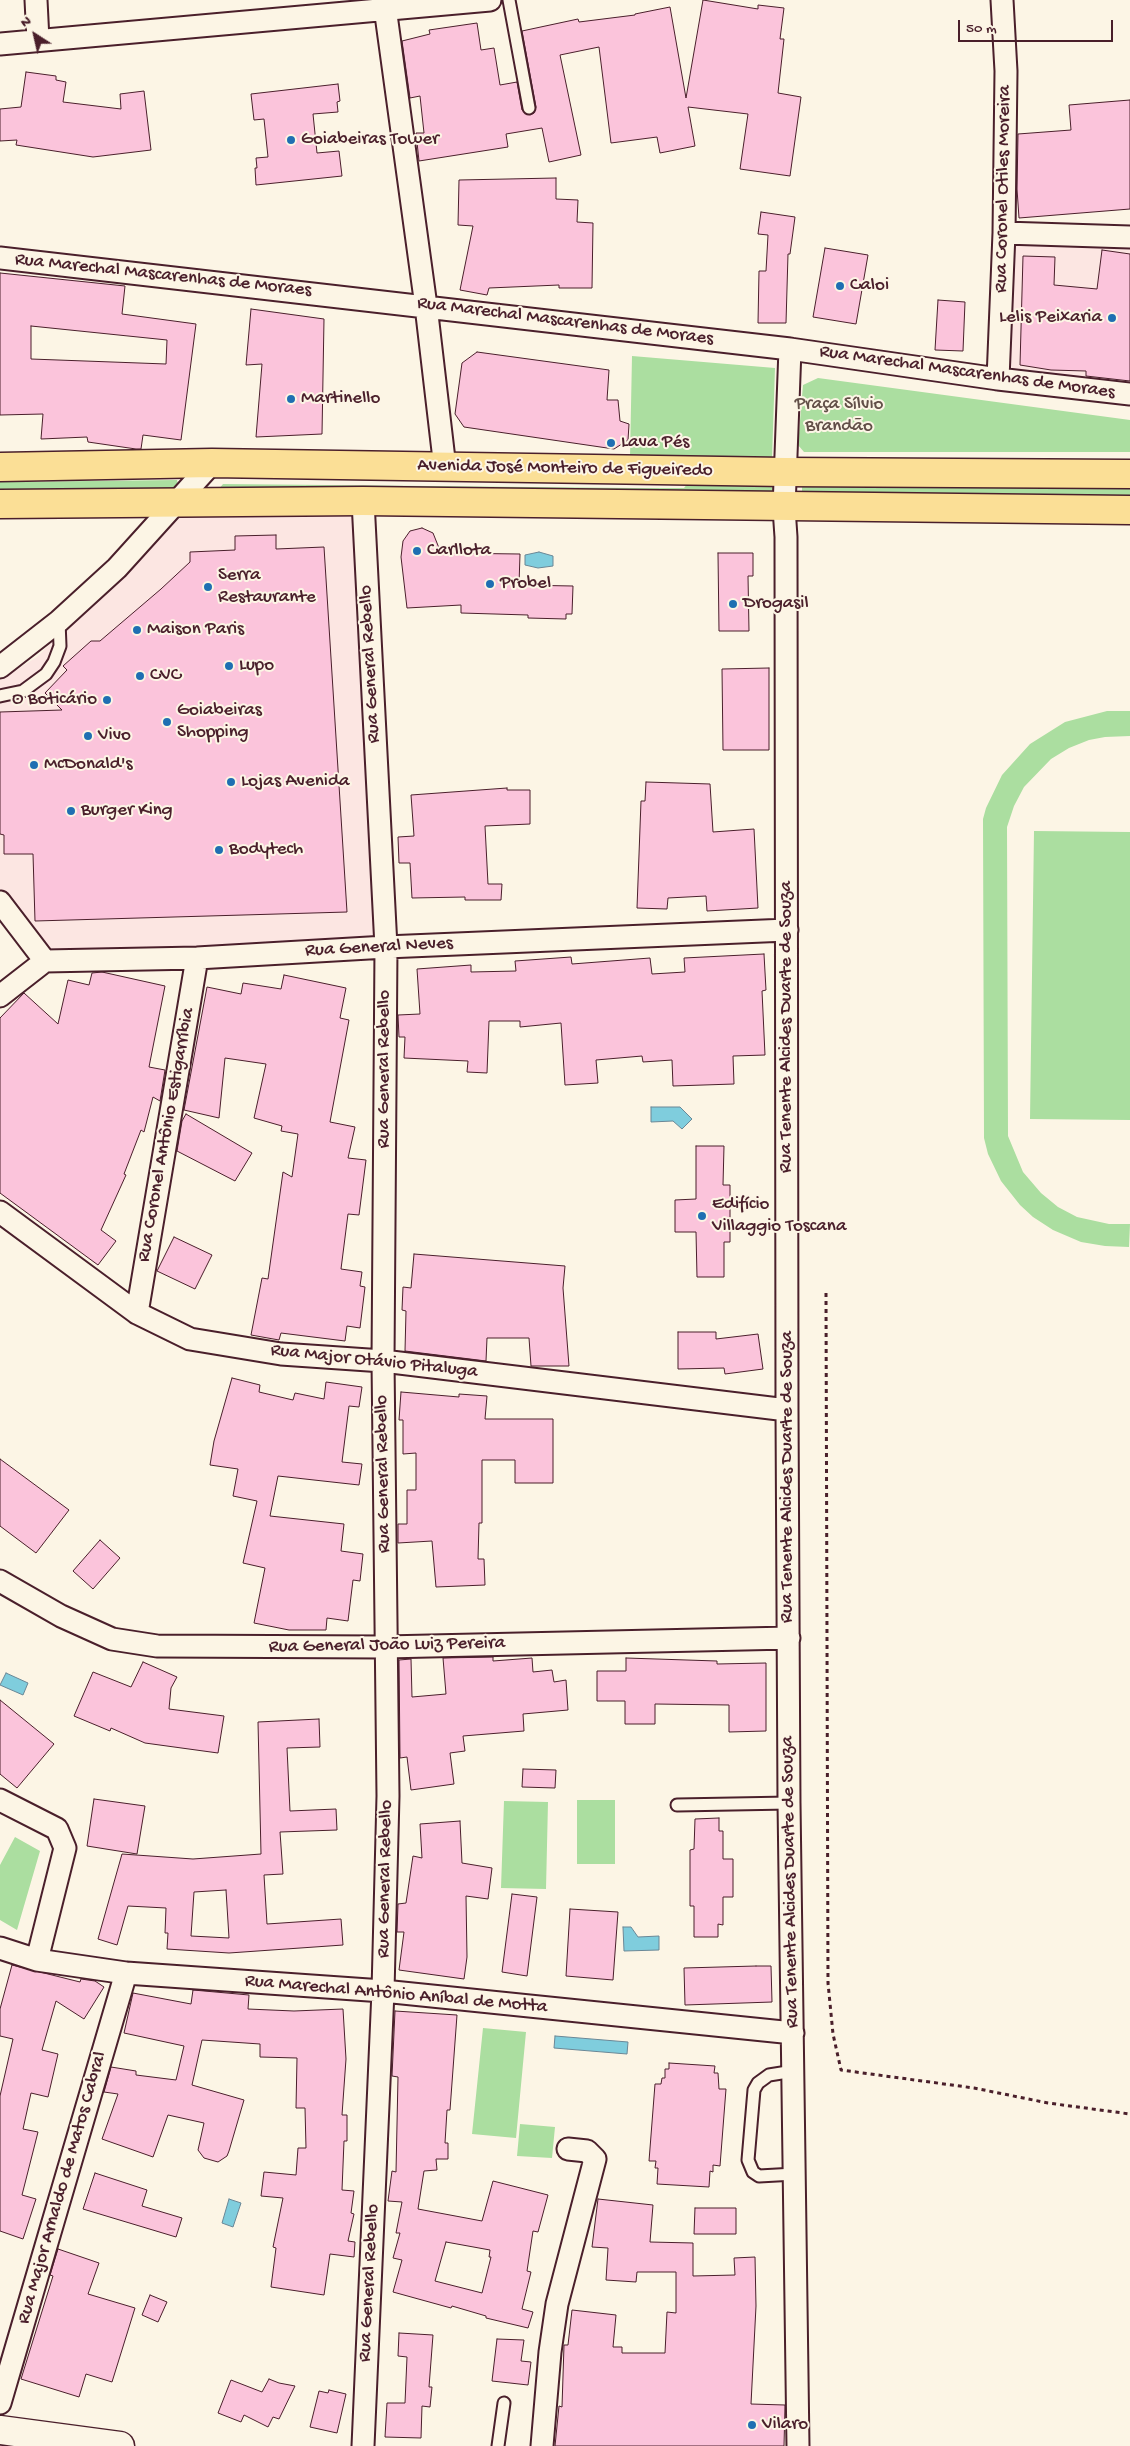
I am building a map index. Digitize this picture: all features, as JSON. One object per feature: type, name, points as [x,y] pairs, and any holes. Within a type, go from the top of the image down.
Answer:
[{"type":"main road","name":"Avenida José Monteiro de Figueiredo","points":[[0,466],[212,463],[445,468],[1130,474]]},
{"type":"main road","points":[[0,504],[363,502],[784,508],[1130,510]]},
{"type":"street","points":[[36,0],[38,40]]},
{"type":"street","points":[[0,44],[385,4],[490,0]]},
{"type":"street","name":"Rua Coronel Otiles Moreira","points":[[998,379],[1004,233],[1006,71],[1002,0]]},
{"type":"street","points":[[385,4],[426,306],[445,468]]},
{"type":"street","points":[[1004,233],[1130,237]]},
{"type":"street","name":"Rua Marechal Mascarenhas de Moraes","points":[[0,258],[790,349],[998,379],[1130,394]]},
{"type":"street","name":"Rua Tenente Alcides Duarte de Souza","points":[[790,349],[784,508],[786,537],[787,930],[786,1410],[789,1803],[798,2446]]},
{"type":"street","points":[[0,668],[59,621],[116,568],[212,463]]},
{"type":"street","name":"Rua General Rebello","points":[[363,502],[386,947],[383,1361],[388,1796],[383,1991],[363,2446]]},
{"type":"street","points":[[0,902],[45,961],[0,996]]},
{"type":"street","name":"Rua General Neves","points":[[45,961],[197,958],[386,947],[787,930]]},
{"type":"street","name":"Rua Coronel Antônio Estigarríbia","points":[[137,1313],[197,958]]},
{"type":"street","name":"Rua Major Otávio Pitaluga","points":[[0,1212],[137,1313],[190,1339],[281,1354],[383,1361],[786,1410]]},
{"type":"street","name":"Rua General João Luiz Pereira","points":[[0,1581],[61,1616],[112,1639],[157,1646],[385,1647],[789,1638]]},
{"type":"street","points":[[0,1800],[57,1829],[65,1848],[37,1960]]},
{"type":"street","name":"Rua Marechal Antônio Aníbal de Motta","points":[[0,1948],[37,1960],[126,1973],[383,1991],[793,2033]]},
{"type":"street","name":"Rua Major Arnaldo de Matos Cabral","points":[[0,2403],[126,1973]]},
{"type":"street","points":[[542,2446],[550,2352],[557,2304],[594,2159],[587,2151],[568,2149]]},
{"type":"street","points":[[0,2430],[120,2446]]},
{"type":"lane","points":[[508,0],[529,108]]},
{"type":"lane","points":[[0,696],[23,691],[46,674],[54,662],[60,646],[59,621]]},
{"type":"lane","points":[[677,1805],[789,1803]]},
{"type":"lane","points":[[794,2071],[768,2075],[758,2083],[754,2090],[748,2160],[752,2172],[759,2176],[795,2174]]},
{"type":"lane","points":[[498,2446],[504,2402]]},
{"type":"path","points":[[826,1294],[828,1983],[833,2034],[841,2070],[974,2088],[1048,2103],[1130,2114]]},
{"type":"shaded area","points":[[1015,239],[1130,243],[1130,390],[1007,374]]},
{"type":"shaded area","name":"Goiabeiras Shopping","points":[[356,507],[379,940],[50,952],[0,889],[0,680],[37,657],[178,514]]},
{"type":"green space","name":"Praça Sílvio Brandão","points":[[632,356],[775,368],[772,459],[630,457]]},
{"type":"green space","name":"Praça Sílvio Brandão","points":[[818,378],[1130,420],[1130,452],[804,452],[798,445],[803,385]]},
{"type":"green space","points":[[177,480],[179,489],[0,492],[0,482]]},
{"type":"green space","points":[[688,483],[773,485],[777,497],[218,490],[223,484],[684,488]]},
{"type":"green space","points":[[802,485],[1130,487],[1130,497],[802,495]]},
{"type":"green space","points":[[1107,711],[1130,711],[1130,736],[1089,740],[1069,748],[1051,759],[1024,787],[1014,806],[1007,827],[1008,1136],[1023,1172],[1041,1193],[1058,1207],[1077,1217],[1109,1224],[1130,1224],[1129,1247],[1081,1242],[1053,1230],[1033,1217],[1020,1205],[1001,1181],[988,1154],[984,1138],[983,819],[986,808],[1002,775],[1030,744],[1065,722]]},
{"type":"green space","points":[[1034,831],[1130,832],[1130,1120],[1030,1119]]},
{"type":"green space","points":[[577,1800],[615,1800],[615,1864],[577,1864]]},
{"type":"green space","points":[[504,1801],[548,1802],[546,1889],[501,1888]]},
{"type":"green space","points":[[15,1837],[40,1851],[17,1930],[0,1920],[0,1865]]},
{"type":"green space","points":[[483,2028],[526,2032],[516,2138],[472,2134]]},
{"type":"green space","points":[[520,2124],[555,2127],[552,2158],[517,2156]]},
{"type":"water","points":[[539,552],[553,556],[553,566],[538,568],[525,565],[525,555]]},
{"type":"water","points":[[651,1107],[680,1107],[692,1119],[682,1129],[673,1121],[651,1122]]},
{"type":"water","points":[[6,1673],[28,1683],[23,1695],[0,1685]]},
{"type":"water","points":[[623,1927],[631,1927],[638,1937],[659,1936],[659,1950],[624,1951]]},
{"type":"water","points":[[555,2036],[628,2042],[627,2054],[554,2048]]},
{"type":"water","points":[[229,2199],[241,2203],[233,2227],[222,2223]]},
{"type":"building","points":[[703,0],[758,9],[758,5],[784,8],[780,39],[784,39],[778,93],[801,97],[790,176],[740,169],[748,114],[688,107],[695,146],[660,153],[657,137],[611,143],[599,47],[560,55],[581,155],[549,162],[542,128],[506,134],[508,147],[419,161],[416,133],[424,133],[420,96],[410,98],[402,41],[430,34],[429,30],[477,23],[481,50],[494,48],[500,85],[517,82],[522,110],[530,115],[534,113],[536,107],[522,31],[578,19],[579,22],[635,15],[670,7],[686,98]]},
{"type":"building","points":[[26,72],[56,76],[56,80],[66,82],[63,102],[121,109],[120,94],[144,91],[151,150],[93,157],[16,145],[17,140],[0,141],[0,109],[21,107]]},
{"type":"building","name":"Goiabeiras Tower","points":[[338,84],[340,101],[337,102],[338,112],[313,114],[317,153],[339,151],[342,176],[256,185],[256,158],[268,157],[264,119],[254,120],[251,94]]},
{"type":"building","points":[[1130,100],[1130,209],[1019,218],[1017,189],[1018,134],[1071,130],[1069,105]]},
{"type":"building","points":[[556,178],[556,199],[578,200],[577,222],[593,223],[592,288],[559,288],[559,285],[489,288],[487,295],[460,290],[473,226],[458,225],[459,180]]},
{"type":"building","points":[[761,212],[795,217],[790,254],[788,254],[786,323],[758,323],[759,271],[766,271],[768,235],[758,234]]},
{"type":"building","name":"Caloi","points":[[825,248],[868,255],[856,324],[813,317]]},
{"type":"building","points":[[1102,250],[1130,254],[1130,381],[1086,376],[1086,371],[1051,370],[1020,365],[1023,256],[1055,257],[1054,285],[1097,289]]},
{"type":"building","points":[[0,273],[125,286],[122,314],[196,324],[181,440],[143,435],[141,449],[136,449],[88,442],[87,437],[41,439],[43,414],[0,415]],"holes":[[[31,326],[167,340],[166,364],[31,359]]]},
{"type":"building","points":[[938,300],[965,302],[963,351],[935,350]]},
{"type":"building","name":"Martinello","points":[[251,309],[324,319],[322,434],[256,437],[262,364],[246,365]]},
{"type":"building","points":[[477,352],[609,370],[607,400],[618,400],[620,421],[629,424],[628,440],[614,449],[464,427],[455,414],[462,363]]},
{"type":"building","points":[[422,528],[433,533],[441,553],[520,554],[519,585],[573,586],[572,614],[566,614],[566,619],[528,618],[528,615],[461,613],[461,605],[407,608],[401,557],[403,541],[410,531]]},
{"type":"building","name":"Goiabeiras Shopping","points":[[276,535],[276,549],[324,547],[347,912],[35,921],[33,854],[4,854],[4,835],[0,834],[0,712],[62,710],[45,693],[67,670],[63,666],[91,641],[100,641],[161,589],[190,562],[190,552],[235,550],[235,536]]},
{"type":"building","name":"Drogasil","points":[[718,553],[753,553],[753,576],[748,576],[749,631],[719,631]]},
{"type":"building","points":[[769,668],[769,750],[723,750],[722,669]]},
{"type":"building","points":[[646,782],[710,784],[713,832],[754,829],[758,908],[707,911],[706,896],[668,898],[667,909],[637,908],[641,801],[645,801]]},
{"type":"building","points":[[507,788],[507,790],[530,790],[530,824],[485,826],[488,884],[502,884],[501,900],[465,900],[465,897],[412,898],[410,863],[399,863],[398,837],[414,836],[411,795]]},
{"type":"building","points":[[764,954],[766,990],[762,991],[765,1055],[733,1056],[734,1084],[673,1086],[672,1060],[643,1062],[642,1056],[596,1060],[598,1083],[565,1085],[561,1023],[520,1027],[520,1021],[489,1021],[487,1073],[467,1072],[468,1061],[404,1058],[405,1037],[399,1037],[398,1015],[420,1014],[417,969],[471,965],[471,972],[516,971],[515,961],[571,957],[572,964],[650,958],[652,974],[685,972],[684,958]]},
{"type":"building","points":[[102,972],[165,986],[149,1067],[165,1070],[160,1101],[153,1097],[144,1132],[141,1130],[124,1174],[126,1175],[101,1230],[116,1241],[98,1265],[0,1193],[0,1018],[24,993],[58,1024],[68,980],[89,985],[92,973]]},
{"type":"building","points":[[284,975],[346,988],[340,1018],[349,1020],[330,1122],[355,1127],[348,1158],[366,1160],[359,1215],[348,1214],[341,1269],[362,1272],[360,1286],[365,1287],[360,1328],[347,1326],[345,1341],[281,1333],[279,1340],[251,1335],[262,1278],[268,1279],[283,1172],[292,1177],[298,1134],[281,1131],[282,1126],[254,1118],[266,1064],[225,1058],[219,1118],[184,1110],[207,987],[241,994],[243,983],[281,989]]},
{"type":"building","points":[[186,1114],[252,1153],[235,1181],[177,1151],[182,1121]]},
{"type":"building","name":"Edifício Villaggio Toscana","points":[[696,1146],[724,1146],[723,1185],[730,1185],[730,1242],[724,1242],[724,1277],[697,1277],[696,1232],[675,1232],[675,1200],[696,1199]]},
{"type":"building","points":[[174,1237],[212,1255],[195,1289],[157,1271]]},
{"type":"building","points":[[414,1254],[565,1266],[563,1288],[569,1366],[531,1366],[529,1338],[487,1338],[486,1361],[405,1351],[406,1311],[402,1310],[403,1287],[411,1288]]},
{"type":"building","points":[[678,1332],[716,1332],[716,1339],[758,1334],[763,1369],[725,1374],[724,1368],[678,1369]]},
{"type":"building","points":[[232,1378],[260,1385],[259,1392],[293,1400],[295,1393],[324,1399],[326,1382],[362,1387],[359,1407],[349,1406],[342,1462],[362,1464],[359,1485],[278,1476],[270,1516],[344,1524],[341,1551],[363,1554],[360,1581],[353,1580],[348,1621],[327,1618],[326,1630],[289,1630],[254,1623],[265,1568],[243,1563],[257,1501],[233,1496],[238,1469],[210,1465],[214,1441]]},
{"type":"building","points":[[401,1392],[459,1397],[459,1394],[487,1396],[485,1419],[553,1419],[553,1483],[515,1483],[515,1460],[482,1460],[482,1523],[479,1523],[478,1559],[484,1559],[485,1585],[436,1587],[432,1541],[398,1543],[398,1524],[407,1524],[407,1490],[416,1490],[416,1453],[403,1454],[403,1420],[399,1420]]},
{"type":"building","points":[[0,1459],[69,1510],[36,1553],[0,1526]]},
{"type":"building","points":[[100,1540],[120,1558],[93,1589],[73,1571]]},
{"type":"building","points":[[493,1657],[493,1661],[532,1658],[533,1672],[552,1670],[554,1682],[566,1680],[568,1710],[523,1714],[524,1731],[463,1736],[465,1751],[450,1753],[454,1784],[411,1790],[407,1757],[400,1758],[399,1660],[411,1659],[412,1697],[446,1694],[443,1658]]},
{"type":"building","points":[[626,1658],[717,1661],[717,1664],[766,1663],[766,1731],[729,1732],[729,1705],[655,1704],[655,1724],[625,1724],[625,1701],[597,1701],[597,1671],[626,1671]]},
{"type":"building","points":[[143,1662],[177,1677],[171,1688],[169,1709],[224,1716],[218,1753],[145,1743],[111,1728],[110,1731],[74,1716],[93,1672],[131,1687]]},
{"type":"building","points":[[0,1700],[54,1744],[17,1788],[0,1774]]},
{"type":"building","points":[[319,1719],[320,1747],[287,1748],[290,1811],[336,1809],[337,1830],[280,1832],[283,1874],[264,1875],[267,1924],[341,1919],[343,1945],[229,1953],[167,1949],[168,1933],[165,1933],[166,1908],[128,1906],[117,1945],[98,1939],[122,1854],[193,1859],[261,1854],[258,1722]],"holes":[[[226,1890],[229,1938],[191,1936],[194,1892]]]},
{"type":"building","points":[[523,1769],[556,1770],[555,1788],[522,1787]]},
{"type":"building","points":[[94,1799],[145,1806],[137,1854],[87,1846]]},
{"type":"building","points":[[719,1818],[719,1831],[723,1831],[723,1859],[733,1859],[733,1897],[723,1897],[723,1925],[718,1924],[718,1937],[694,1937],[694,1906],[690,1906],[690,1850],[694,1849],[695,1819]]},
{"type":"building","points":[[460,1821],[462,1863],[492,1868],[488,1899],[466,1896],[467,1957],[464,1979],[399,1970],[404,1932],[397,1932],[398,1904],[406,1903],[413,1856],[422,1858],[420,1824]]},
{"type":"building","points":[[512,1894],[537,1897],[527,1976],[502,1972]]},
{"type":"building","points":[[570,1909],[618,1912],[613,1980],[566,1976]]},
{"type":"building","points":[[12,1965],[80,1982],[81,1979],[95,1981],[104,1987],[84,2019],[56,2001],[42,2050],[58,2054],[48,2097],[31,2093],[23,2129],[38,2132],[22,2195],[36,2199],[23,2239],[0,2231],[0,2096],[13,2039],[0,2036],[0,2009]]},
{"type":"building","points":[[771,1966],[772,2002],[685,2005],[684,1968]]},
{"type":"building","points":[[193,1990],[249,1995],[248,2009],[294,2011],[343,2009],[346,2059],[342,2115],[347,2115],[347,2141],[344,2141],[342,2190],[354,2191],[351,2213],[354,2214],[348,2241],[355,2242],[354,2257],[330,2254],[324,2295],[271,2287],[276,2248],[273,2247],[283,2198],[261,2196],[264,2172],[296,2175],[298,2148],[306,2148],[305,2108],[296,2108],[297,2058],[260,2057],[260,2044],[202,2040],[192,2085],[244,2100],[227,2156],[218,2162],[204,2158],[198,2150],[204,2123],[168,2115],[153,2157],[102,2139],[118,2094],[104,2092],[111,2067],[136,2071],[136,2075],[176,2080],[184,2046],[124,2033],[133,1993],[191,2004]]},
{"type":"building","points":[[395,2011],[457,2015],[450,2110],[447,2110],[445,2143],[448,2143],[448,2159],[436,2159],[437,2170],[424,2171],[418,2209],[482,2221],[493,2181],[548,2195],[538,2232],[533,2231],[527,2271],[531,2272],[522,2309],[533,2312],[528,2328],[486,2318],[486,2316],[452,2306],[451,2308],[393,2292],[402,2260],[393,2258],[400,2233],[396,2233],[402,2202],[388,2201],[392,2171],[396,2172],[398,2077],[392,2076]],"holes":[[[446,2242],[490,2250],[489,2257],[491,2257],[482,2293],[435,2281]]]},
{"type":"building","points":[[669,2063],[715,2066],[714,2073],[718,2073],[719,2089],[726,2089],[720,2166],[713,2165],[713,2172],[710,2171],[709,2187],[657,2184],[658,2168],[655,2168],[656,2161],[649,2161],[655,2084],[661,2084],[662,2078],[665,2078],[665,2069],[669,2069]]},
{"type":"building","points":[[95,2173],[147,2190],[142,2206],[182,2218],[176,2237],[83,2209]]},
{"type":"building","points":[[598,2199],[653,2205],[650,2242],[693,2243],[693,2276],[735,2275],[734,2258],[755,2257],[756,2306],[751,2404],[785,2405],[784,2446],[555,2446],[559,2406],[562,2407],[564,2345],[568,2345],[572,2310],[616,2315],[613,2347],[622,2347],[622,2353],[665,2353],[667,2312],[676,2313],[676,2272],[637,2272],[636,2282],[606,2280],[608,2248],[592,2247]]},
{"type":"building","points":[[695,2208],[736,2208],[736,2234],[694,2234]]},
{"type":"building","points":[[58,2249],[99,2263],[88,2294],[135,2308],[112,2382],[86,2374],[79,2397],[21,2379],[53,2276],[50,2275]]},
{"type":"building","points":[[150,2295],[167,2302],[158,2322],[142,2315]]},
{"type":"building","points":[[399,2333],[433,2335],[429,2387],[432,2387],[430,2407],[422,2406],[421,2438],[385,2437],[387,2403],[405,2403],[407,2357],[398,2356]]},
{"type":"building","points":[[497,2339],[524,2340],[521,2361],[531,2362],[528,2385],[492,2381]]},
{"type":"building","points":[[269,2379],[295,2386],[279,2419],[273,2417],[268,2427],[244,2415],[241,2422],[218,2413],[231,2380],[262,2392]]},
{"type":"building","points":[[329,2390],[346,2394],[337,2433],[310,2427],[319,2391],[328,2393]]},
{"type":"place","name":"Goiabeiras Tower","points":[[291,140]]},
{"type":"place","name":"Caloi","points":[[840,286]]},
{"type":"place","name":"Lelis Peixaria","points":[[1112,318]]},
{"type":"place","name":"Martinello","points":[[291,399]]},
{"type":"place","name":"Lava Pés","points":[[611,443]]},
{"type":"place","name":"Carllota","points":[[417,551]]},
{"type":"place","name":"Probel","points":[[490,584]]},
{"type":"place","name":"Serra Restaurante","points":[[208,587]]},
{"type":"place","name":"Drogasil","points":[[733,604]]},
{"type":"place","name":"Maison Paris","points":[[137,630]]},
{"type":"place","name":"Lupo","points":[[229,666]]},
{"type":"place","name":"CVC","points":[[140,676]]},
{"type":"place","name":"O Boticário","points":[[107,700]]},
{"type":"place","name":"Goiabeiras Shopping","points":[[167,722]]},
{"type":"place","name":"Vivo","points":[[88,736]]},
{"type":"place","name":"McDonald's","points":[[34,765]]},
{"type":"place","name":"Lojas Avenida","points":[[231,782]]},
{"type":"place","name":"Burger King","points":[[71,811]]},
{"type":"place","name":"Bodytech","points":[[219,850]]},
{"type":"place","name":"Edifício Villaggio Toscana","points":[[702,1216]]},
{"type":"place","name":"Vilaro","points":[[752,2425]]}]
